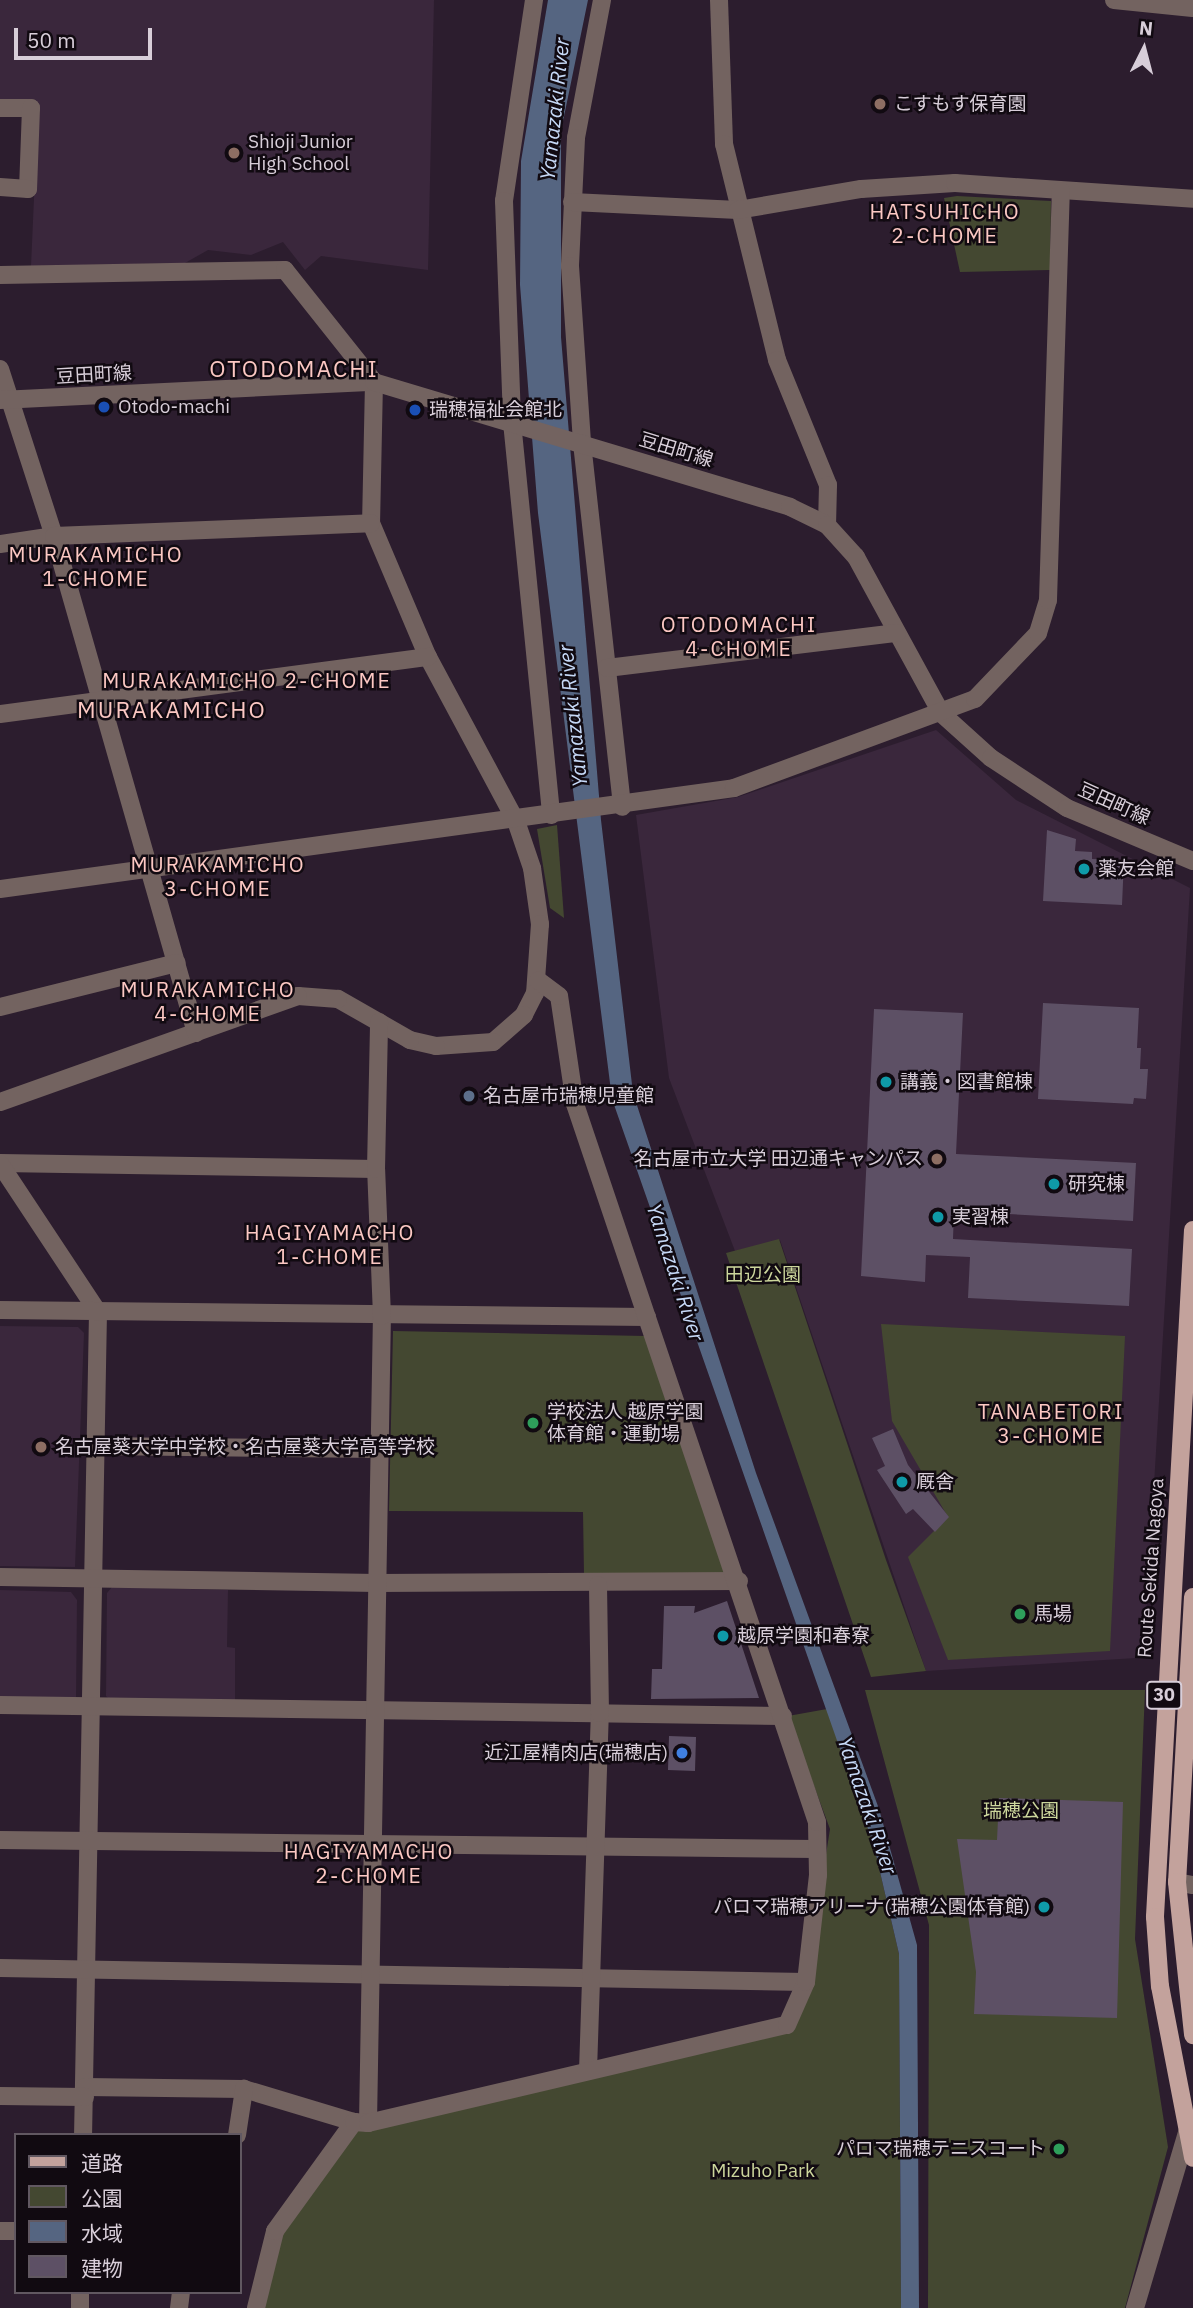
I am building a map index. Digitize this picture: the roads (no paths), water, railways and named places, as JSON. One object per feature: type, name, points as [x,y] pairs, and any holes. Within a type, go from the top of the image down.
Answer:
[{"type":"main road","name":"Route Sekida Nagoya","points":[[1193,1230],[1155,1858],[1160,1986],[1193,2158]]},
{"type":"main road","name":"30","points":[[1193,1597],[1185,1884],[1193,2035]]},
{"type":"street","points":[[534,0],[504,201],[516,424],[554,815]]},
{"type":"street","points":[[602,0],[576,138],[571,292],[579,442],[607,668],[619,807]]},
{"type":"street","points":[[719,0],[724,144],[738,210],[777,360],[828,485],[827,525]]},
{"type":"street","points":[[1114,0],[1193,8]]},
{"type":"street","points":[[0,108],[31,108],[28,189],[0,187]]},
{"type":"street","points":[[572,202],[738,210],[874,188],[955,183],[1193,200]]},
{"type":"street","points":[[0,889],[619,807],[734,789],[975,699],[1038,633],[1048,600],[1061,191]]},
{"type":"street","points":[[0,275],[285,270],[374,382],[371,523],[428,657],[516,821],[532,868],[540,925],[538,980],[524,1015],[508,1032],[474,1047],[410,1040],[320,994],[298,996],[0,1102]]},
{"type":"street","points":[[0,369],[6,400],[54,536],[196,1033]]},
{"type":"street","name":"豆田町線","points":[[6,400],[374,382],[790,507],[827,525],[856,557],[941,713],[991,758],[1067,808],[1193,861]]},
{"type":"street","points":[[0,544],[54,536],[371,523]]},
{"type":"street","points":[[607,668],[897,634]]},
{"type":"street","points":[[0,715],[101,699],[428,657]]},
{"type":"street","points":[[0,1007],[177,963]]},
{"type":"street","points":[[0,2096],[244,2089],[361,2123],[787,2025],[806,1982],[817,1822],[740,1581],[575,1104],[559,996],[538,980]]},
{"type":"street","points":[[256,2308],[275,2231],[361,2123],[370,1974],[380,1449],[382,1315],[376,1169],[379,1022]]},
{"type":"street","points":[[0,1163],[376,1169]]},
{"type":"street","points":[[0,1163],[98,1312],[88,1706],[83,2133]]},
{"type":"street","points":[[0,1310],[647,1317]]},
{"type":"street","points":[[95,1446],[380,1449]]},
{"type":"street","points":[[0,1577],[598,1585],[740,1581]]},
{"type":"street","points":[[588,2071],[594,1978],[600,1713],[598,1585]]},
{"type":"street","points":[[0,1705],[783,1716]]},
{"type":"street","points":[[0,1840],[817,1849]]},
{"type":"street","points":[[0,1968],[806,1982]]},
{"type":"street","points":[[237,2133],[244,2089]]},
{"type":"street","points":[[1135,2308],[1188,2129]]},
{"type":"water","name":"Yamazaki River","points":[[548,0],[588,0],[561,131],[561,337],[601,820],[633,1093],[756,1473],[879,1809],[917,1945],[919,2308],[901,2308],[899,1954],[874,1846],[612,1099],[538,513],[520,285],[521,161]]},
{"type":"place","name":"こすもす保育園","points":[[880,104]]},
{"type":"place","name":"Shioji Junior High School","points":[[234,153]]},
{"type":"place","name":"Otodo-machi","points":[[104,407]]},
{"type":"place","name":"瑞穂福祉会館北","points":[[415,410]]},
{"type":"place","name":"薬友会館","points":[[1084,869]]},
{"type":"place","name":"講義・図書館棟","points":[[886,1082]]},
{"type":"place","name":"名古屋市瑞穂児童館","points":[[469,1096]]},
{"type":"place","name":"名古屋市立大学 田辺通キャンパス","points":[[937,1159]]},
{"type":"place","name":"研究棟","points":[[1054,1184]]},
{"type":"place","name":"実習棟","points":[[938,1217]]},
{"type":"place","name":"学校法人 越原学園 体育館・運動場","points":[[533,1423]]},
{"type":"place","name":"名古屋葵大学中学校・名古屋葵大学高等学校","points":[[41,1447]]},
{"type":"place","name":"厩舎","points":[[902,1482]]},
{"type":"place","name":"馬場","points":[[1020,1614]]},
{"type":"place","name":"越原学園和春寮","points":[[723,1636]]},
{"type":"place","name":"近江屋精肉店(瑞穂店)","points":[[682,1753]]},
{"type":"place","name":"パロマ瑞穂アリーナ(瑞穂公園体育館)","points":[[1044,1907]]},
{"type":"place","name":"パロマ瑞穂テニスコート","points":[[1059,2149]]},
{"type":"district","name":"HATSUHICHO 2-CHOME","points":[[945,223]]},
{"type":"district","name":"OTODOMACHI","points":[[294,368]]},
{"type":"district","name":"MURAKAMICHO 1-CHOME","points":[[96,566]]},
{"type":"district","name":"OTODOMACHI 4-CHOME","points":[[739,636]]},
{"type":"district","name":"MURAKAMICHO 2-CHOME","points":[[247,680]]},
{"type":"district","name":"MURAKAMICHO","points":[[172,709]]},
{"type":"district","name":"MURAKAMICHO 3-CHOME","points":[[218,876]]},
{"type":"district","name":"MURAKAMICHO 4-CHOME","points":[[208,1001]]},
{"type":"district","name":"HAGIYAMACHO 1-CHOME","points":[[330,1244]]},
{"type":"district","name":"TANABETORI 3-CHOME","points":[[1051,1423]]},
{"type":"district","name":"HAGIYAMACHO 2-CHOME","points":[[369,1863]]},
{"type":"park label","name":"田辺公園","points":[[763,1275]]},
{"type":"park label","name":"瑞穂公園","points":[[1021,1811]]},
{"type":"park label","name":"Mizuho Park","points":[[763,2171]]}]
